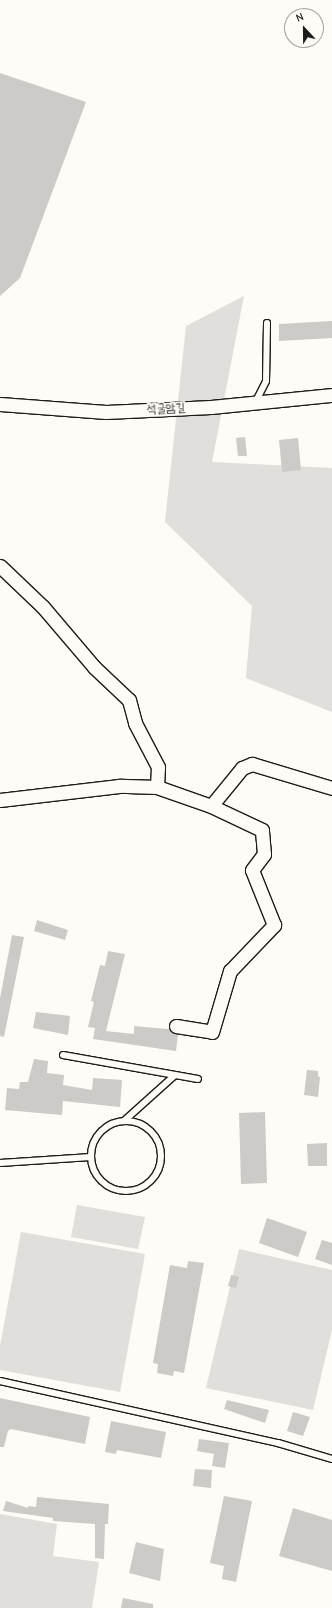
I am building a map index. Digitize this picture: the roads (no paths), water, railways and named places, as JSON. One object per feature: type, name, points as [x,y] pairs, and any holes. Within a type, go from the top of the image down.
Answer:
[{"type":"street","name":"석굴암길","points":[[0,404],[106,412],[256,402],[332,395]]},
{"type":"street","points":[[0,566],[43,606],[94,667],[129,700],[135,723],[158,766],[157,787]]},
{"type":"street","points":[[211,806],[242,768],[252,764],[332,788]]},
{"type":"street","points":[[0,800],[119,786],[157,787],[211,806],[262,830],[264,854],[252,870],[274,926],[230,971],[212,1032],[176,1026]]},
{"type":"lane","points":[[256,402],[266,381],[266,323]]},
{"type":"lane","points":[[63,1055],[198,1079]]},
{"type":"lane","points":[[125,1120],[145,1126],[159,1141],[161,1162],[151,1181],[130,1191],[107,1186],[93,1168],[90,1157],[98,1135],[105,1127],[125,1120],[175,1075]]},
{"type":"lane","points":[[0,1163],[90,1157]]},
{"type":"lane","points":[[0,1381],[278,1443],[332,1459]]}]
